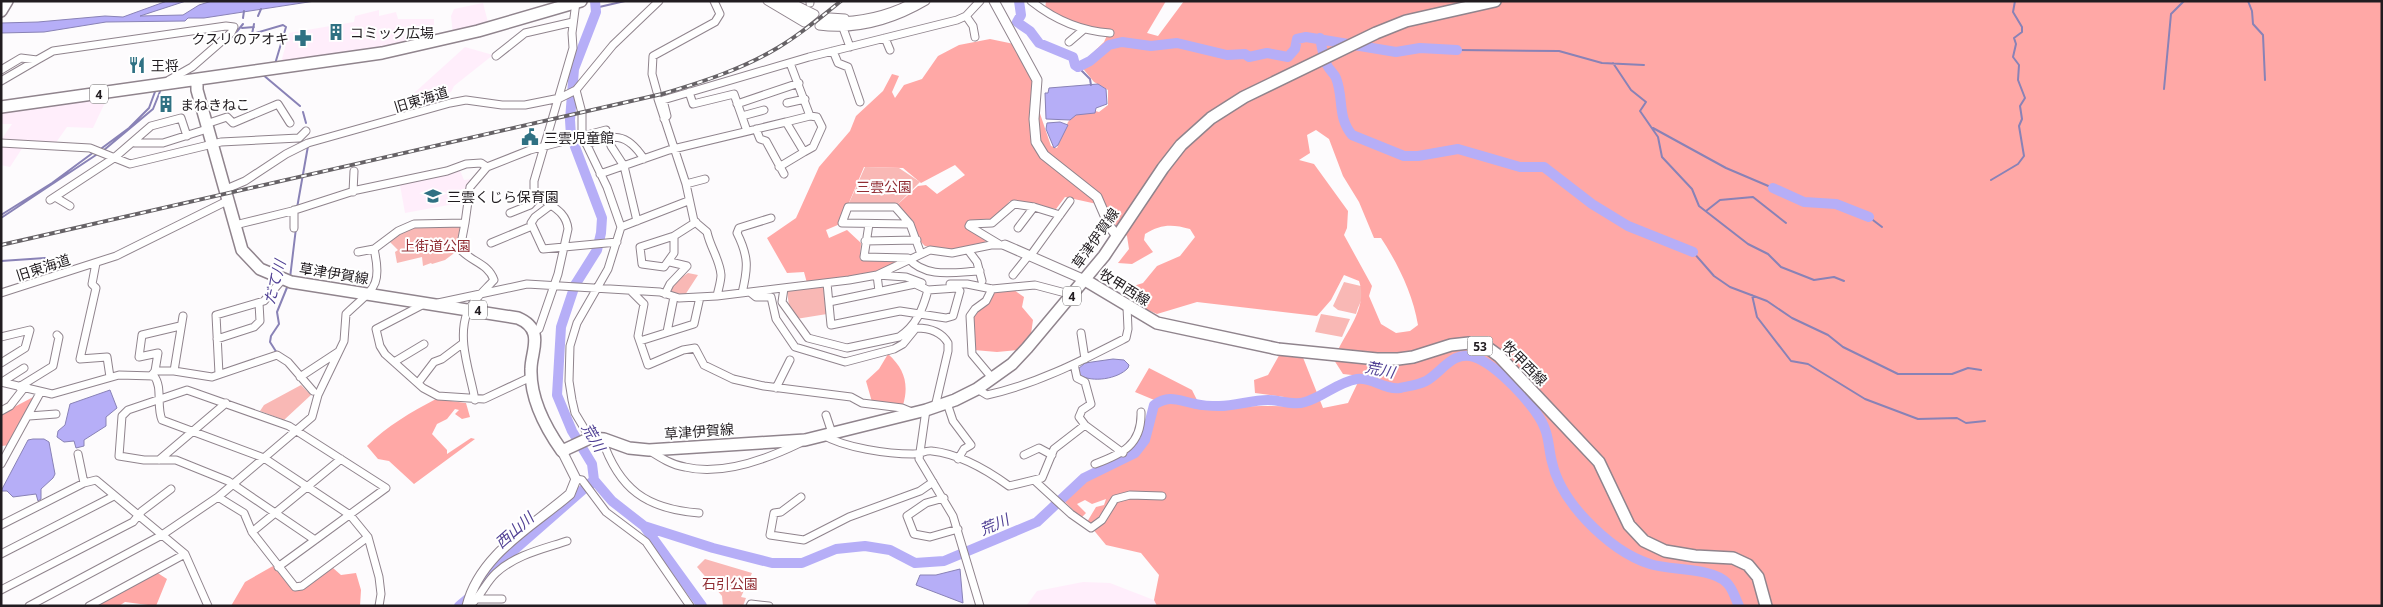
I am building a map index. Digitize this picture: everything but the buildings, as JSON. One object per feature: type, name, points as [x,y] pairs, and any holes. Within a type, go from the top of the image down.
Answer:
[{"type":"main road","points":[[1,11],[7,1]]},
{"type":"main road","name":"草津伊賀線","points":[[592,439],[629,448],[649,450],[805,440],[931,409],[978,389],[993,379],[1027,348],[1085,280],[1117,236],[1135,206],[1181,145],[1211,118],[1228,106],[1391,27],[1440,12],[1494,1]]},
{"type":"main road","points":[[197,80],[382,53],[478,31],[547,7],[577,2]]},
{"type":"main road","name":"草津伊賀線","points":[[197,80],[197,90],[227,201],[246,256],[260,269],[287,281],[518,318],[534,332]]},
{"type":"main road","name":"4","points":[[1,107],[197,80]]},
{"type":"main road","name":"牧甲西線","points":[[1085,280],[1127,308],[1157,323],[1181,330],[1278,349],[1377,359],[1413,357],[1469,343],[1488,348],[1503,360],[1599,462],[1629,525],[1644,541],[1665,551],[1695,556],[1733,558],[1748,565],[1758,577],[1766,606]]},
{"type":"main road","points":[[534,332],[531,377],[534,397],[553,440],[565,450],[592,439]]},
{"type":"street","name":"旧東海道","points":[[224,190],[244,181],[286,154],[308,143],[459,101],[515,106],[559,99],[576,90],[613,45],[659,1]]},
{"type":"street","points":[[714,1],[720,14],[715,22],[659,50],[653,56],[652,74],[664,119],[676,149],[694,221],[708,232],[709,244],[719,265],[721,277],[717,296]]},
{"type":"street","points":[[767,1],[782,12],[804,23],[815,14],[789,1]]},
{"type":"street","points":[[778,1],[807,18]]},
{"type":"street","points":[[907,1],[885,11],[864,16],[830,17],[819,26],[843,28],[883,22],[926,1]]},
{"type":"street","points":[[827,22],[854,22],[876,19],[917,1]]},
{"type":"street","points":[[664,119],[667,116],[663,100],[833,51],[966,16],[980,1]]},
{"type":"street","points":[[994,1],[1037,80],[1034,119],[1036,142],[1044,155],[1097,197],[1107,222],[1117,236]]},
{"type":"street","points":[[1031,1],[1054,18],[1083,30],[1110,33]]},
{"type":"street","points":[[534,332],[539,329],[557,286],[568,223],[564,216],[534,191],[534,175],[559,99],[573,48],[573,22],[577,2]]},
{"type":"street","points":[[966,16],[973,26],[975,37]]},
{"type":"street","points":[[496,56],[525,33],[573,22]]},
{"type":"street","points":[[1,80],[53,51],[226,26],[234,27],[231,34],[192,67],[160,86]]},
{"type":"street","points":[[843,28],[850,47]]},
{"type":"street","points":[[1069,42],[1083,30]]},
{"type":"street","points":[[884,38],[890,50]]},
{"type":"street","points":[[833,51],[838,63],[848,67],[860,102]]},
{"type":"street","points":[[1,70],[21,58],[37,60]]},
{"type":"street","points":[[790,63],[810,116]]},
{"type":"street","points":[[780,82],[785,89]]},
{"type":"street","points":[[737,104],[799,83]]},
{"type":"street","points":[[576,90],[582,113],[581,136],[600,174],[621,227]]},
{"type":"street","points":[[688,92],[693,104],[734,94],[747,131]]},
{"type":"street","points":[[787,103],[805,99]]},
{"type":"street","points":[[134,143],[144,145],[174,140],[187,136],[227,117],[233,123],[278,104],[290,123]]},
{"type":"street","points":[[742,116],[764,110]]},
{"type":"street","points":[[600,174],[676,149],[810,116],[817,117],[822,127],[814,147],[779,167]]},
{"type":"street","points":[[70,206],[53,199],[114,158],[134,143],[151,126],[181,118],[187,136]]},
{"type":"street","points":[[786,122],[804,152]]},
{"type":"street","points":[[756,129],[760,139],[766,141],[784,174]]},
{"type":"street","points":[[475,400],[470,370],[462,344],[465,318],[494,280],[490,270],[483,263],[464,255],[460,249],[470,187],[487,167],[522,152],[606,130],[611,146],[624,166],[637,221]]},
{"type":"street","points":[[299,138],[306,131]]},
{"type":"street","points":[[586,144],[609,136],[636,147],[644,159]]},
{"type":"street","points":[[1,143],[90,148],[125,163],[137,163],[221,142],[299,138],[308,143]]},
{"type":"street","points":[[235,225],[353,192],[447,171],[466,164],[482,163],[487,167]]},
{"type":"street","points":[[353,192],[354,171]]},
{"type":"street","points":[[686,184],[705,179]]},
{"type":"street","points":[[510,213],[530,205],[538,196]]},
{"type":"street","name":"旧東海道","points":[[1,293],[96,263],[130,249],[202,211],[227,201]]},
{"type":"street","points":[[688,201],[621,227],[613,242],[608,269],[577,323],[568,359],[569,381],[575,413],[621,480],[646,500],[674,510],[699,513]]},
{"type":"street","points":[[1013,275],[1070,201]]},
{"type":"street","points":[[1060,215],[1034,207],[1014,204],[996,222],[982,225],[970,224],[969,226],[1002,244],[1085,280]]},
{"type":"street","points":[[552,205],[535,216],[531,223],[546,251],[565,246],[613,242]]},
{"type":"street","points":[[910,224],[842,223],[848,207],[895,207],[910,224],[921,254]]},
{"type":"street","points":[[1018,228],[1034,207]]},
{"type":"street","points":[[294,210],[294,228]]},
{"type":"street","points":[[742,294],[749,261],[748,252],[737,233],[739,228],[772,218]]},
{"type":"street","points":[[674,236],[674,256],[670,262],[664,267],[642,264],[640,247],[674,236],[696,222]]},
{"type":"street","points":[[358,252],[374,249],[404,228],[414,224],[444,225],[465,223]]},
{"type":"street","points":[[869,224],[864,257],[908,258],[914,266],[932,274],[980,271]]},
{"type":"street","points":[[491,243],[532,226]]},
{"type":"street","points":[[497,231],[502,239]]},
{"type":"street","points":[[865,241],[916,240]]},
{"type":"street","points":[[877,275],[930,250],[952,253],[1002,244]]},
{"type":"street","points":[[29,606],[162,535],[218,497],[312,417],[318,395],[344,341],[344,320],[346,314],[374,290],[378,269],[374,249]]},
{"type":"street","points":[[968,250],[980,271],[982,281]]},
{"type":"street","points":[[665,294],[669,282],[682,273],[687,266],[670,262]]},
{"type":"street","points":[[96,263],[92,284],[96,288],[96,293],[89,312],[80,358],[107,357],[109,360],[110,377]]},
{"type":"street","points":[[877,275],[879,290]]},
{"type":"street","points":[[531,377],[494,396],[475,400],[438,396],[418,383],[394,362],[380,346],[376,329],[431,304],[527,284],[665,294],[674,297],[700,297],[751,293],[877,275],[906,277],[931,286],[967,284],[992,289],[1036,285],[1073,294]]},
{"type":"street","points":[[218,374],[216,315],[258,303],[268,298],[287,281]]},
{"type":"street","points":[[827,283],[831,325],[900,311],[946,318],[953,316],[960,291],[956,288],[928,290],[915,284],[879,290],[829,302]]},
{"type":"street","points":[[784,288],[782,302],[804,335],[847,348],[899,337],[906,333],[920,313],[928,290]]},
{"type":"street","points":[[992,289],[984,303],[975,309],[970,316],[972,354],[993,379]]},
{"type":"street","points":[[631,291],[644,304],[638,336],[648,365],[675,356],[688,348],[695,348],[699,351],[701,362],[706,367],[745,381],[776,388],[828,393],[839,398],[851,396],[861,403],[897,406],[907,408],[914,413]]},
{"type":"street","points":[[751,293],[756,297],[771,297],[776,320],[795,347],[845,362],[894,349],[903,344],[916,328],[930,329],[941,335],[948,343],[947,359],[919,453],[922,466],[944,498],[958,528],[979,605]]},
{"type":"street","points":[[667,332],[674,297]]},
{"type":"street","points":[[640,341],[694,324],[700,297]]},
{"type":"street","points":[[217,339],[254,327],[260,321],[258,303]]},
{"type":"street","points":[[978,389],[987,395],[995,394],[1035,381],[1126,338],[1128,329],[1127,308]]},
{"type":"street","points":[[174,371],[183,316]]},
{"type":"street","points":[[180,326],[142,335],[139,357],[158,353],[153,373],[158,381],[158,414],[162,420],[264,458],[350,514],[368,537],[379,577],[381,594],[379,606]]},
{"type":"street","points":[[1,337],[30,330],[25,348],[1,363]]},
{"type":"street","points":[[1081,334],[1085,358]]},
{"type":"street","points":[[1,411],[10,406],[21,387],[53,366],[59,337],[57,335]]},
{"type":"street","points":[[394,362],[424,344]]},
{"type":"street","points":[[418,383],[434,362],[442,359],[462,344]]},
{"type":"street","points":[[300,377],[340,350]]},
{"type":"street","points":[[2,382],[40,393],[62,392],[119,375],[174,371],[212,377],[238,370],[278,355],[291,364],[313,391]]},
{"type":"street","points":[[776,388],[790,360]]},
{"type":"street","points":[[1074,364],[1077,378],[1085,382],[1091,404],[1082,410],[1079,417],[1085,425],[1123,453]]},
{"type":"street","points":[[2,382],[24,368]]},
{"type":"street","points":[[278,567],[315,540],[350,514],[386,488],[296,430],[187,390],[128,410],[122,416],[119,445],[120,456],[176,460],[233,484],[315,540]]},
{"type":"street","points":[[1,464],[40,393]]},
{"type":"street","points":[[159,460],[226,403]]},
{"type":"street","points":[[947,403],[953,421],[971,445],[964,449],[958,458]]},
{"type":"street","points":[[1095,464],[1123,453],[1132,445],[1139,428],[1142,412]]},
{"type":"street","points":[[29,416],[56,414]]},
{"type":"street","points":[[826,415],[827,439],[856,446],[919,453],[934,452],[958,458],[988,472],[1009,486],[1042,478],[1054,449],[1085,425]]},
{"type":"street","points":[[649,450],[670,463],[712,470],[792,448],[805,440]]},
{"type":"street","points":[[1024,455],[1039,448],[1052,455]]},
{"type":"street","points":[[468,606],[472,586],[484,566],[565,499],[575,487],[576,480],[565,450]]},
{"type":"street","points":[[78,454],[84,482]]},
{"type":"street","points":[[252,532],[341,459]]},
{"type":"street","points":[[1,525],[84,482],[96,480],[185,554],[206,605]]},
{"type":"street","points":[[576,480],[582,480],[606,512],[646,542],[690,606]]},
{"type":"street","points":[[1035,481],[1044,486],[1054,500],[1088,527],[1094,528],[1115,499],[1130,495],[1162,496]]},
{"type":"street","points":[[801,497],[781,512],[774,514],[770,535],[804,540],[849,517],[920,491],[933,482]]},
{"type":"street","points":[[1,590],[140,516],[142,511],[171,489]]},
{"type":"street","points":[[1,554],[114,496]]},
{"type":"street","points":[[218,497],[244,513],[252,532],[295,587],[302,586],[368,537]]},
{"type":"street","points":[[944,498],[926,503],[907,516],[914,534],[930,537],[958,528]]},
{"type":"street","points":[[468,606],[478,599],[487,582],[506,565],[567,541]]},
{"type":"street","points":[[89,606],[185,554]]},
{"type":"street","points":[[478,599],[502,599]]},
{"type":"street","points":[[750,606],[751,604],[769,606]]},
{"type":"shaded area","points":[[167,1],[186,1],[140,16],[183,15],[199,5],[212,1],[315,1],[204,18],[188,18],[185,21],[106,22],[44,32],[1,33],[1,23],[105,16],[123,17]]},
{"type":"shaded area","points":[[1046,1],[1166,1],[1147,33],[1158,36],[1184,1],[2382,1],[2382,606],[1157,606],[1154,600],[1159,575],[1141,553],[1106,545],[1087,522],[1096,507],[1104,505],[1106,499],[1092,504],[1085,500],[1077,504],[1086,513],[1081,518],[1062,499],[1081,478],[1131,456],[1151,428],[1159,402],[1135,392],[1149,368],[1192,390],[1199,404],[1222,407],[1293,407],[1284,397],[1255,393],[1254,380],[1268,375],[1281,352],[1302,355],[1323,408],[1348,403],[1361,376],[1343,374],[1334,360],[1358,312],[1361,292],[1359,281],[1344,275],[1331,300],[1317,316],[1197,302],[1157,314],[1123,299],[1127,288],[1143,283],[1157,266],[1180,256],[1195,237],[1190,229],[1178,226],[1156,228],[1145,234],[1144,240],[1153,252],[1132,264],[1118,263],[1129,249],[1127,236],[1114,223],[1106,206],[1065,197],[1056,209],[1010,201],[994,220],[966,222],[966,227],[987,241],[956,252],[925,246],[920,241],[913,221],[897,205],[918,186],[926,185],[937,194],[965,175],[955,165],[921,183],[903,168],[864,167],[840,224],[826,230],[829,238],[847,230],[861,243],[860,260],[906,259],[880,272],[807,283],[804,272],[787,273],[767,238],[796,218],[819,167],[850,131],[856,116],[883,91],[892,74],[899,76],[892,92],[895,98],[904,85],[922,79],[938,56],[959,45],[990,39],[1014,44],[1035,82],[1034,96],[1051,146],[1057,148],[1068,122],[1081,107],[1099,112],[1108,105],[1108,90],[1094,82],[1080,65],[1104,42],[1109,31],[1079,27],[1045,9]],"holes":[[[1316,130],[1329,139],[1343,176],[1359,202],[1374,238],[1381,238],[1404,280],[1416,313],[1418,325],[1410,331],[1396,333],[1381,324],[1369,296],[1372,286],[1344,235],[1347,228],[1348,211],[1314,164],[1299,160],[1310,153],[1307,135]]]},
{"type":"shaded area","points":[[483,3],[489,26],[453,35],[451,16],[454,9]]},
{"type":"shaded area","points":[[379,10],[379,16],[396,12],[398,19],[434,19],[434,39],[280,66],[289,33],[354,22],[355,16]]},
{"type":"shaded area","points":[[465,47],[493,55],[454,86],[451,92],[442,95],[438,92],[429,95],[424,100],[425,108],[419,110],[413,94]]},
{"type":"shaded area","points":[[1098,84],[1106,89],[1107,104],[1096,108],[1095,113],[1076,115],[1070,120],[1046,119],[1045,93],[1048,93],[1049,88]]},
{"type":"shaded area","points":[[109,94],[93,128],[67,127],[55,144],[1,140],[12,124],[1,124],[1,112]]},
{"type":"shaded area","points":[[1060,122],[1068,125],[1058,145],[1054,148],[1046,129],[1047,123]]},
{"type":"shaded area","points":[[1,145],[23,147],[10,167],[1,165]]},
{"type":"shaded area","name":"三雲くじら保育園","points":[[459,168],[464,180],[472,179],[465,190],[465,202],[405,213],[400,185]]},
{"type":"shaded area","points":[[1014,290],[1024,297],[1022,307],[1033,320],[1031,334],[1019,350],[997,352],[974,350],[972,318],[993,291]]},
{"type":"shaded area","points":[[888,354],[902,371],[906,391],[903,405],[872,402],[866,381],[879,369]]},
{"type":"shaded area","points":[[1113,359],[1124,360],[1129,365],[1128,368],[1118,375],[1105,379],[1091,379],[1080,375],[1078,369],[1085,363]]},
{"type":"shaded area","points":[[110,390],[117,408],[106,417],[106,426],[84,440],[84,446],[76,448],[74,441],[64,442],[57,437],[58,431],[65,425],[70,404]]},
{"type":"shaded area","points":[[37,395],[11,445],[1,446],[1,414]]},
{"type":"shaded area","points":[[436,399],[466,403],[470,417],[462,419],[455,414],[459,410],[455,409],[447,419],[437,424],[432,434],[447,450],[447,454],[471,438],[475,439],[414,484],[389,461],[378,459],[367,446],[400,420]]},
{"type":"shaded area","points":[[44,439],[49,442],[55,474],[41,489],[41,499],[38,501],[36,494],[13,497],[7,491],[1,491],[28,440]]},
{"type":"shaded area","points":[[273,566],[292,589],[304,588],[333,568],[341,575],[356,573],[361,590],[360,606],[231,606],[245,582]]},
{"type":"shaded area","points":[[960,569],[963,603],[916,585],[920,575],[936,575]]},
{"type":"shaded area","points":[[153,570],[167,579],[156,606],[125,602],[119,606],[92,606]]},
{"type":"shaded area","points":[[1083,582],[1110,583],[1159,602],[1162,606],[1026,606],[1037,591]]},
{"type":"green space","name":"三雲公園","points":[[865,167],[899,168],[920,182],[897,205],[851,205],[849,203]]},
{"type":"green space","name":"上街道公園","points":[[419,226],[462,226],[457,251],[445,260],[423,266],[422,257],[397,263],[395,252],[398,250],[389,241],[410,228]]},
{"type":"green space","points":[[688,273],[698,275],[685,295],[671,292],[673,283]]},
{"type":"green space","points":[[1344,282],[1365,287],[1356,314],[1338,310],[1333,306]]},
{"type":"green space","points":[[820,285],[825,287],[827,314],[796,319],[790,313],[787,291]]},
{"type":"green space","points":[[1321,314],[1350,319],[1342,337],[1315,332]]},
{"type":"green space","points":[[301,385],[311,395],[284,420],[260,411],[264,405]]},
{"type":"green space","name":"石引公園","points":[[705,559],[752,573],[741,597],[746,598],[743,606],[723,606],[722,596],[697,567]]},
{"type":"waterway","name":"荒川","points":[[594,480],[592,464],[572,431],[557,395],[561,327],[575,285],[597,250],[601,233],[602,218],[571,136],[570,120],[574,69],[596,12],[595,1]]},
{"type":"waterway","points":[[595,8],[625,1]]},
{"type":"waterway","points":[[1019,1],[1021,15],[1017,22],[1030,31],[1039,43],[1073,57],[1075,65],[1078,67],[1090,61],[1109,45],[1122,42],[1151,46],[1177,43],[1227,55],[1245,54],[1249,57],[1267,53],[1288,57],[1295,49],[1297,39],[1306,37],[1320,39]]},
{"type":"waterway","points":[[1991,180],[2018,164],[2024,156],[2019,126],[2022,119],[2020,106],[2025,98],[2018,80],[2019,65],[2013,57],[2016,44],[2014,38],[2022,32],[2022,27],[2013,12],[2015,1]]},
{"type":"waterway","points":[[2164,89],[2171,14],[2184,1]]},
{"type":"waterway","points":[[2248,1],[2252,11],[2253,24],[2263,35],[2265,80]]},
{"type":"waterway","name":"だて川","points":[[258,16],[261,9]]},
{"type":"waterway","points":[[243,18],[244,11]]},
{"type":"waterway","points":[[234,35],[243,24]]},
{"type":"waterway","name":"だて川","points":[[253,27],[252,34],[283,25],[286,27],[275,64]]},
{"type":"waterway","points":[[242,28],[253,27]]},
{"type":"waterway","points":[[1320,39],[1396,52],[1420,48],[1457,50]]},
{"type":"waterway","points":[[1320,39],[1326,62],[1335,76],[1338,85],[1344,121],[1352,135],[1404,156],[1418,156],[1458,149],[1520,167],[1544,167],[1592,204],[1628,226],[1693,252]]},
{"type":"waterway","points":[[1457,50],[1559,51],[1602,63],[1613,64]]},
{"type":"waterway","points":[[1613,64],[1644,65]]},
{"type":"waterway","points":[[1613,64],[1631,90],[1646,102],[1640,111],[1658,137],[1662,157],[1692,189],[1699,206],[1748,244],[1768,254],[1781,267],[1814,280],[1834,277],[1844,281]]},
{"type":"waterway","points":[[1078,67],[1090,79],[1091,85]]},
{"type":"waterway","name":"だて川","points":[[262,74],[300,106]]},
{"type":"waterway","points":[[102,148],[129,128],[149,108],[156,89]]},
{"type":"waterway","points":[[104,150],[153,109],[161,89]]},
{"type":"waterway","name":"だて川","points":[[303,112],[306,123]]},
{"type":"waterway","points":[[1653,128],[1726,168],[1773,188]]},
{"type":"waterway","name":"だて川","points":[[297,208],[308,146]]},
{"type":"waterway","points":[[1,215],[52,183],[94,152]]},
{"type":"waterway","points":[[1,218],[99,153]]},
{"type":"waterway","points":[[1773,188],[1804,202],[1836,204],[1869,217]]},
{"type":"waterway","points":[[1706,211],[1720,200],[1753,197],[1786,223]]},
{"type":"waterway","points":[[1869,217],[1882,227]]},
{"type":"waterway","name":"だて川","points":[[290,278],[296,228]]},
{"type":"waterway","points":[[1693,252],[1714,276],[1730,287],[1752,295]]},
{"type":"waterway","points":[[1,261],[45,258]]},
{"type":"waterway","name":"だて川","points":[[277,353],[270,342],[271,336],[279,324],[277,312],[288,285]]},
{"type":"waterway","points":[[1752,295],[1767,301],[1792,318],[1828,335],[1843,347],[1898,374],[1952,374],[1968,368],[1981,370]]},
{"type":"waterway","points":[[1752,295],[1757,317],[1791,361],[1808,364],[1865,399],[1918,419],[1957,418],[1966,423],[1985,421]]},
{"type":"waterway","name":"荒川","points":[[644,526],[713,548],[772,563],[802,563],[836,549],[865,546],[890,550],[915,563],[944,561],[1037,522],[1084,478],[1135,453],[1145,440],[1154,405],[1165,400],[1175,399],[1199,405],[1213,406],[1268,400],[1300,403],[1312,400],[1343,383],[1357,379],[1368,380],[1394,388],[1417,384],[1432,377],[1454,359],[1467,356],[1483,361],[1493,368],[1515,387],[1534,409],[1545,429],[1554,470],[1561,486],[1575,507],[1600,534],[1624,552],[1641,561],[1659,566],[1712,574],[1720,578],[1731,588],[1739,606]]},
{"type":"waterway","name":"西山川","points":[[459,606],[471,596],[496,566],[594,480]]},
{"type":"waterway","name":"荒川","points":[[594,480],[612,501],[644,526]]},
{"type":"waterway","points":[[644,526],[702,606]]},
{"type":"tunnel","points":[[807,18],[827,22]]},
{"type":"railway","points":[[1,245],[662,94],[722,74],[765,55],[795,37],[841,1]]},
{"type":"place","name":"コミック広場","points":[[336,32]]},
{"type":"place","name":"クスリのアオキ","points":[[303,38]]},
{"type":"place","name":"王将","points":[[137,65]]},
{"type":"place","name":"まねきねこ","points":[[166,104]]},
{"type":"place","name":"三雲児童館","points":[[530,137]]},
{"type":"place","name":"三雲くじら保育園","points":[[433,196]]}]
